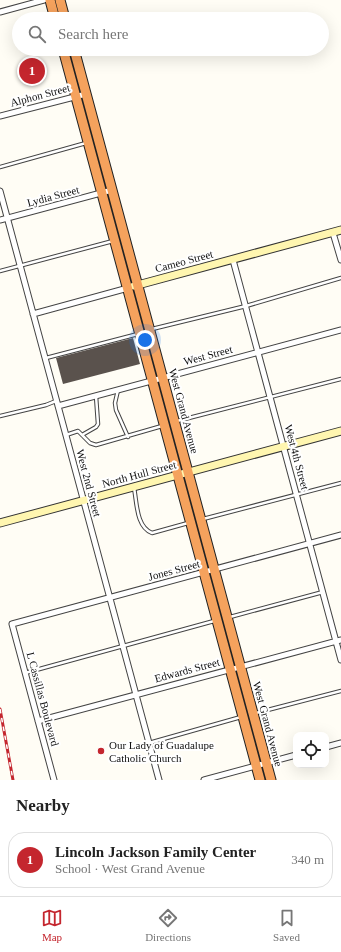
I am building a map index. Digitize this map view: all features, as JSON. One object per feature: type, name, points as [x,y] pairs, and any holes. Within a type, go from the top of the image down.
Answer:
[{"type":"highway","points":[[50,0],[53,12]]},
{"type":"highway","points":[[60,0],[64,12]]},
{"type":"highway","name":"West Grand Avenue","points":[[65,56],[260,780]]},
{"type":"highway","name":"West Grand Avenue","points":[[76,56],[271,780]]},
{"type":"main road","name":"Cameo Street","points":[[128,288],[341,230]]},
{"type":"main road","name":"North Hull Street","points":[[0,523],[341,431]]},
{"type":"street","points":[[0,12],[44,0]]},
{"type":"street","name":"Alphon Street","points":[[0,116],[86,94]]},
{"type":"street","name":"Lydia Street","points":[[0,220],[112,190]]},
{"type":"street","name":"West 2nd Street","points":[[0,191],[159,780]]},
{"type":"street","points":[[333,232],[341,260]]},
{"type":"street","name":"West 4th Street","points":[[233,260],[323,592],[338,640],[341,660]]},
{"type":"street","name":"Cameo Street","points":[[33,314],[128,288]]},
{"type":"street","name":"West Street","points":[[57,404],[96,396],[341,330]]},
{"type":"street","name":"Jones Street","points":[[12,624],[341,535]]},
{"type":"street","name":"L Cassillas Boulevard","points":[[12,624],[54,780]]},
{"type":"street","name":"Edwards Street","points":[[38,721],[338,640]]},
{"type":"street","points":[[329,746],[341,743]]},
{"type":"street","points":[[204,780],[293,756]]},
{"type":"lane","points":[[0,168],[88,142]]},
{"type":"lane","points":[[0,271],[115,241]]},
{"type":"lane","points":[[150,330],[246,306],[341,278]]},
{"type":"lane","points":[[45,358],[140,334]]},
{"type":"lane","points":[[174,421],[341,379]]},
{"type":"lane","points":[[118,390],[115,404],[116,410],[128,437]]},
{"type":"lane","points":[[82,435],[96,427],[98,424],[96,396]]},
{"type":"lane","points":[[0,416],[46,405],[57,404]]},
{"type":"lane","points":[[66,435],[78,432],[90,443],[96,445],[165,426]]},
{"type":"lane","points":[[201,520],[341,483]]},
{"type":"lane","points":[[134,487],[142,524],[147,531],[152,533],[191,522]]},
{"type":"lane","points":[[227,618],[323,592]]},
{"type":"lane","points":[[25,673],[217,620]]},
{"type":"lane","points":[[253,714],[341,691]]},
{"type":"lane","points":[[149,743],[243,716]]},
{"type":"building","points":[[133,338],[140,364],[63,384],[56,358]]},
{"type":"railway","points":[[0,709],[13,780]]},
{"type":"place","name":"Lincoln Jackson Family Center","points":[[32,71]]},
{"type":"place","name":"Our Lady of Guadalupe Catholic Church","points":[[101,751]]}]
